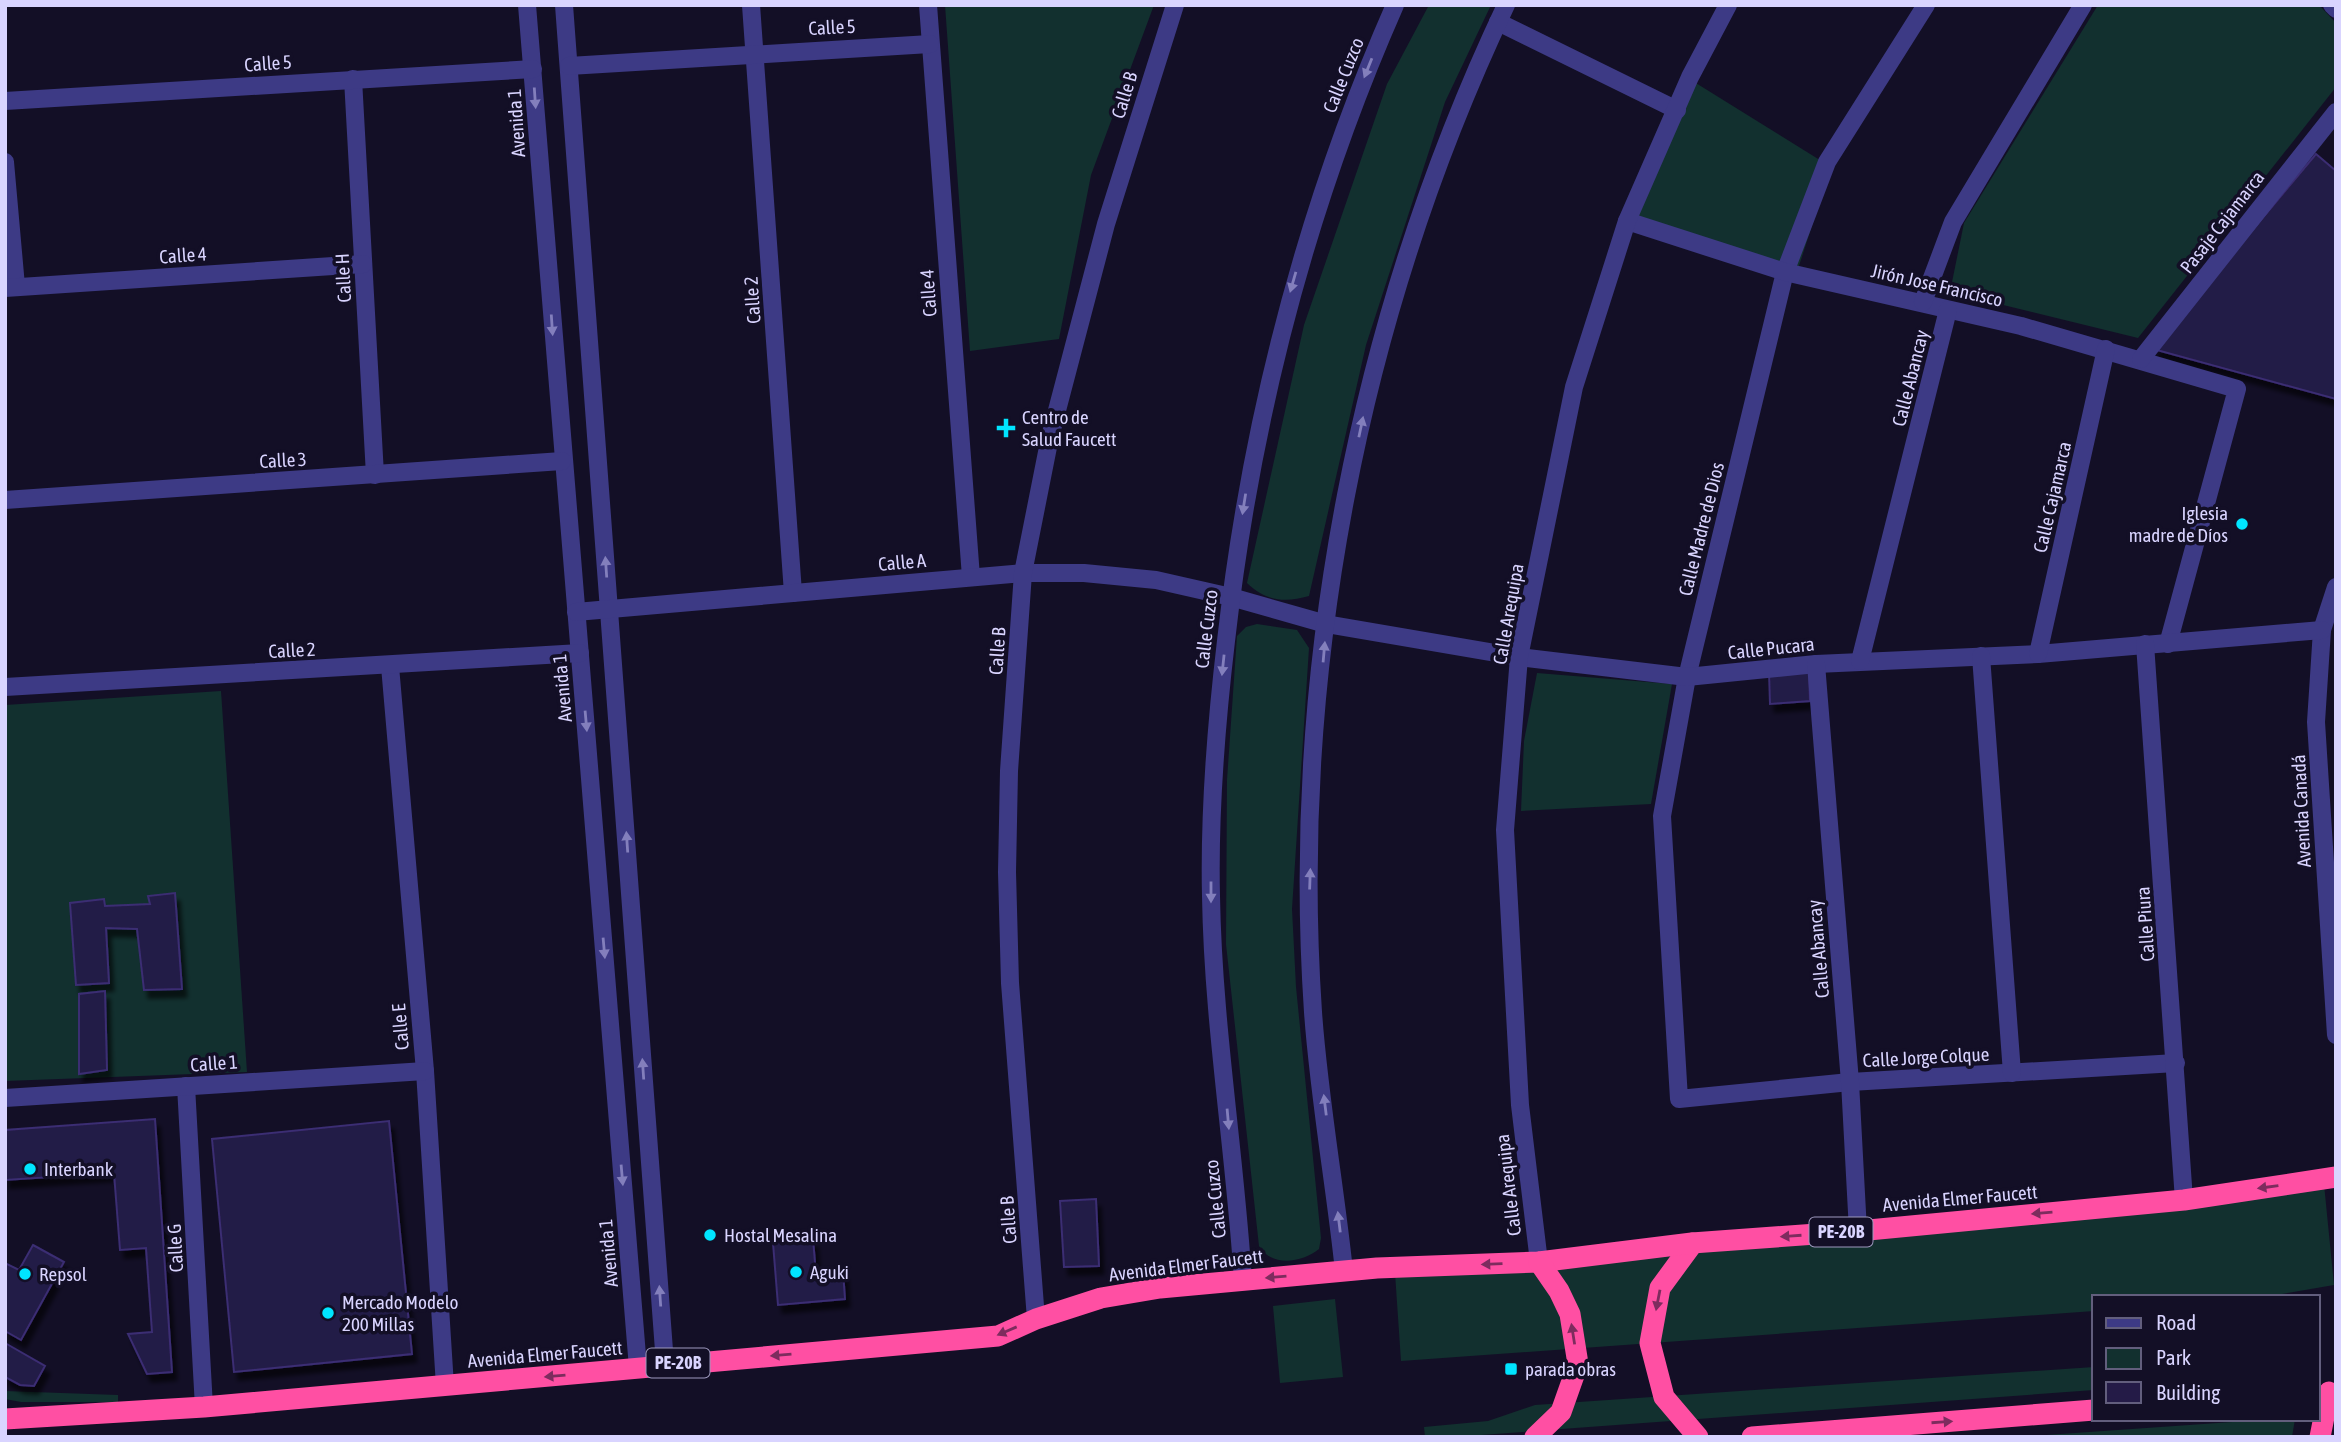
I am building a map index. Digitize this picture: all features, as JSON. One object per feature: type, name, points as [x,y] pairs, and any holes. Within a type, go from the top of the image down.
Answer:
[{"type":"highway","name":"Avenida Elmer Faucett","points":[[5,1419],[204,1407],[998,1336],[1036,1319],[1101,1298],[1243,1280],[1344,1271],[1539,1262],[1693,1243],[1858,1231],[2184,1200],[2336,1177]]},
{"type":"highway","points":[[1693,1243],[1660,1288],[1650,1343],[1664,1397],[1698,1437]]},
{"type":"highway","points":[[1535,1437],[1561,1412],[1578,1364],[1570,1314],[1559,1291],[1539,1262]]},
{"type":"highway","points":[[2320,1437],[2328,1393]]},
{"type":"highway","points":[[1752,1437],[2092,1410]]},
{"type":"street","name":"Avenida 1","points":[[527,5],[562,461],[638,1368]]},
{"type":"street","points":[[564,5],[665,1364]]},
{"type":"street","name":"Calle 2","points":[[751,5],[793,593]]},
{"type":"street","name":"Calle 4","points":[[928,5],[971,577]]},
{"type":"street","name":"Calle B","points":[[1036,1319],[1010,983],[1007,872],[1009,771],[1023,573],[1050,437],[1106,224],[1175,5]]},
{"type":"street","name":"Calle Cuzco","points":[[1243,1280],[1211,897],[1214,748],[1231,597],[1251,460],[1285,311],[1345,126],[1395,5]]},
{"type":"street","points":[[1344,1271],[1313,1014],[1310,910],[1313,759],[1326,624],[1343,516],[1365,411],[1390,315],[1451,133],[1506,5]]},
{"type":"street","name":"Calle Arequipa","points":[[1539,1262],[1520,1105],[1505,830],[1519,657],[1574,387],[1627,221],[1690,77],[1728,5]]},
{"type":"street","name":"Calle Madre de Dios","points":[[1679,1099],[1662,816],[1687,677],[1785,272],[1827,162],[1926,5]]},
{"type":"street","name":"Calle Abancay","points":[[1923,302],[1953,222],[2083,5]]},
{"type":"street","points":[[1498,22],[1676,110]]},
{"type":"street","name":"Calle 5","points":[[569,66],[756,52],[930,44]]},
{"type":"street","name":"Calle 5","points":[[5,101],[533,69]]},
{"type":"street","name":"Calle H","points":[[353,79],[375,475]]},
{"type":"street","name":"Pasaje Cajamarca","points":[[2141,359],[2336,112]]},
{"type":"street","points":[[5,162],[11,287]]},
{"type":"street","name":"Jirón Jose Francisco","points":[[1627,221],[1785,272],[1923,302],[2106,349],[2237,389],[2168,644]]},
{"type":"street","name":"Calle 4","points":[[11,287],[363,264]]},
{"type":"street","name":"Calle Abancay","points":[[1860,661],[1948,310]]},
{"type":"street","name":"Calle Cajamarca","points":[[2038,654],[2106,349]]},
{"type":"street","name":"Calle 3","points":[[5,500],[562,461]]},
{"type":"street","name":"Calle A","points":[[576,612],[1023,573],[1084,573],[1156,580],[1231,597]]},
{"type":"street","name":"Avenida Canadá","points":[[2336,587],[2322,630],[2316,722],[2336,1035]]},
{"type":"street","name":"Calle Pucara","points":[[1231,597],[1326,624],[1519,657],[1687,677],[1816,664],[2038,654],[2322,630]]},
{"type":"street","name":"Calle Piura","points":[[2145,644],[2184,1200]]},
{"type":"street","name":"Calle 2","points":[[5,687],[580,653]]},
{"type":"street","points":[[1981,656],[2012,1073]]},
{"type":"street","name":"Calle Abancay","points":[[1816,664],[1850,1082],[1858,1231]]},
{"type":"street","name":"Calle E","points":[[390,666],[425,1071],[445,1386]]},
{"type":"street","name":"Calle Jorge Colque","points":[[1679,1099],[1850,1082],[2176,1063]]},
{"type":"street","name":"Calle 1","points":[[5,1098],[425,1071]]},
{"type":"street","name":"Calle G","points":[[186,1086],[204,1407]]},
{"type":"green space","points":[[945,5],[1154,5],[1091,175],[1059,339],[970,351]]},
{"type":"green space","points":[[1429,5],[1491,5],[1445,102],[1366,345],[1309,596],[1284,600],[1268,597],[1247,583],[1304,325],[1387,84]]},
{"type":"green space","points":[[2098,5],[2319,5],[2336,23],[2336,87],[2138,338],[1950,292],[1964,223]]},
{"type":"green space","points":[[1691,80],[1831,167],[1797,272],[1629,225]]},
{"type":"green space","points":[[1257,624],[1297,630],[1309,648],[1292,909],[1296,987],[1321,1238],[1319,1249],[1312,1254],[1287,1261],[1271,1257],[1259,1246],[1226,944],[1227,780],[1237,636],[1246,627]]},
{"type":"green space","points":[[1537,673],[1672,684],[1651,804],[1521,811],[1524,741]]},
{"type":"green space","points":[[221,691],[247,1072],[5,1081],[5,705]]},
{"type":"green space","points":[[2324,1184],[2334,1285],[2276,1295],[2092,1295],[2092,1311],[1401,1361],[1395,1273]]},
{"type":"green space","points":[[1335,1299],[1343,1377],[1280,1383],[1273,1306]]},
{"type":"green space","points":[[2092,1367],[2092,1390],[1425,1437],[1424,1427],[1488,1421],[1535,1405]]},
{"type":"green space","points":[[5,1391],[118,1395],[118,1402],[21,1402],[5,1399]]},
{"type":"green space","points":[[2246,1421],[2295,1421],[2292,1437],[2016,1437]]},
{"type":"building","points":[[2316,154],[2336,171],[2336,399],[2153,349]]},
{"type":"building","points":[[1809,669],[1810,701],[1770,704],[1769,672]]},
{"type":"building","points":[[175,893],[182,989],[144,990],[137,929],[106,928],[109,983],[76,985],[70,903],[104,899],[105,906],[150,904],[148,896]]},
{"type":"building","points":[[105,991],[107,1070],[79,1074],[79,994]]},
{"type":"building","points":[[155,1119],[172,1372],[147,1374],[128,1334],[152,1332],[146,1248],[120,1250],[114,1173],[5,1180],[5,1130]]},
{"type":"building","points":[[389,1121],[412,1354],[234,1372],[212,1139]]},
{"type":"building","points":[[1096,1199],[1099,1266],[1064,1267],[1060,1201]]},
{"type":"building","name":"Aguki","points":[[813,1239],[816,1274],[843,1271],[845,1299],[778,1305],[773,1243]]},
{"type":"building","points":[[33,1245],[64,1262],[21,1340],[5,1331],[5,1263],[19,1270]]},
{"type":"building","points":[[5,1343],[45,1366],[34,1386],[20,1385],[5,1377]]},
{"type":"place","name":"Centro de Salud Faucett","points":[[1006,428]]},
{"type":"place","name":"Iglesia madre de Díos","points":[[2242,524]]},
{"type":"place","name":"Interbank","points":[[30,1169]]},
{"type":"place","name":"Hostal Mesalina","points":[[710,1235]]},
{"type":"place","name":"Aguki","points":[[796,1272]]},
{"type":"place","name":"Repsol","points":[[25,1274]]},
{"type":"place","name":"Mercado Modelo 200 Millas","points":[[328,1313]]},
{"type":"place","name":"parada obras","points":[[1511,1369]]}]
